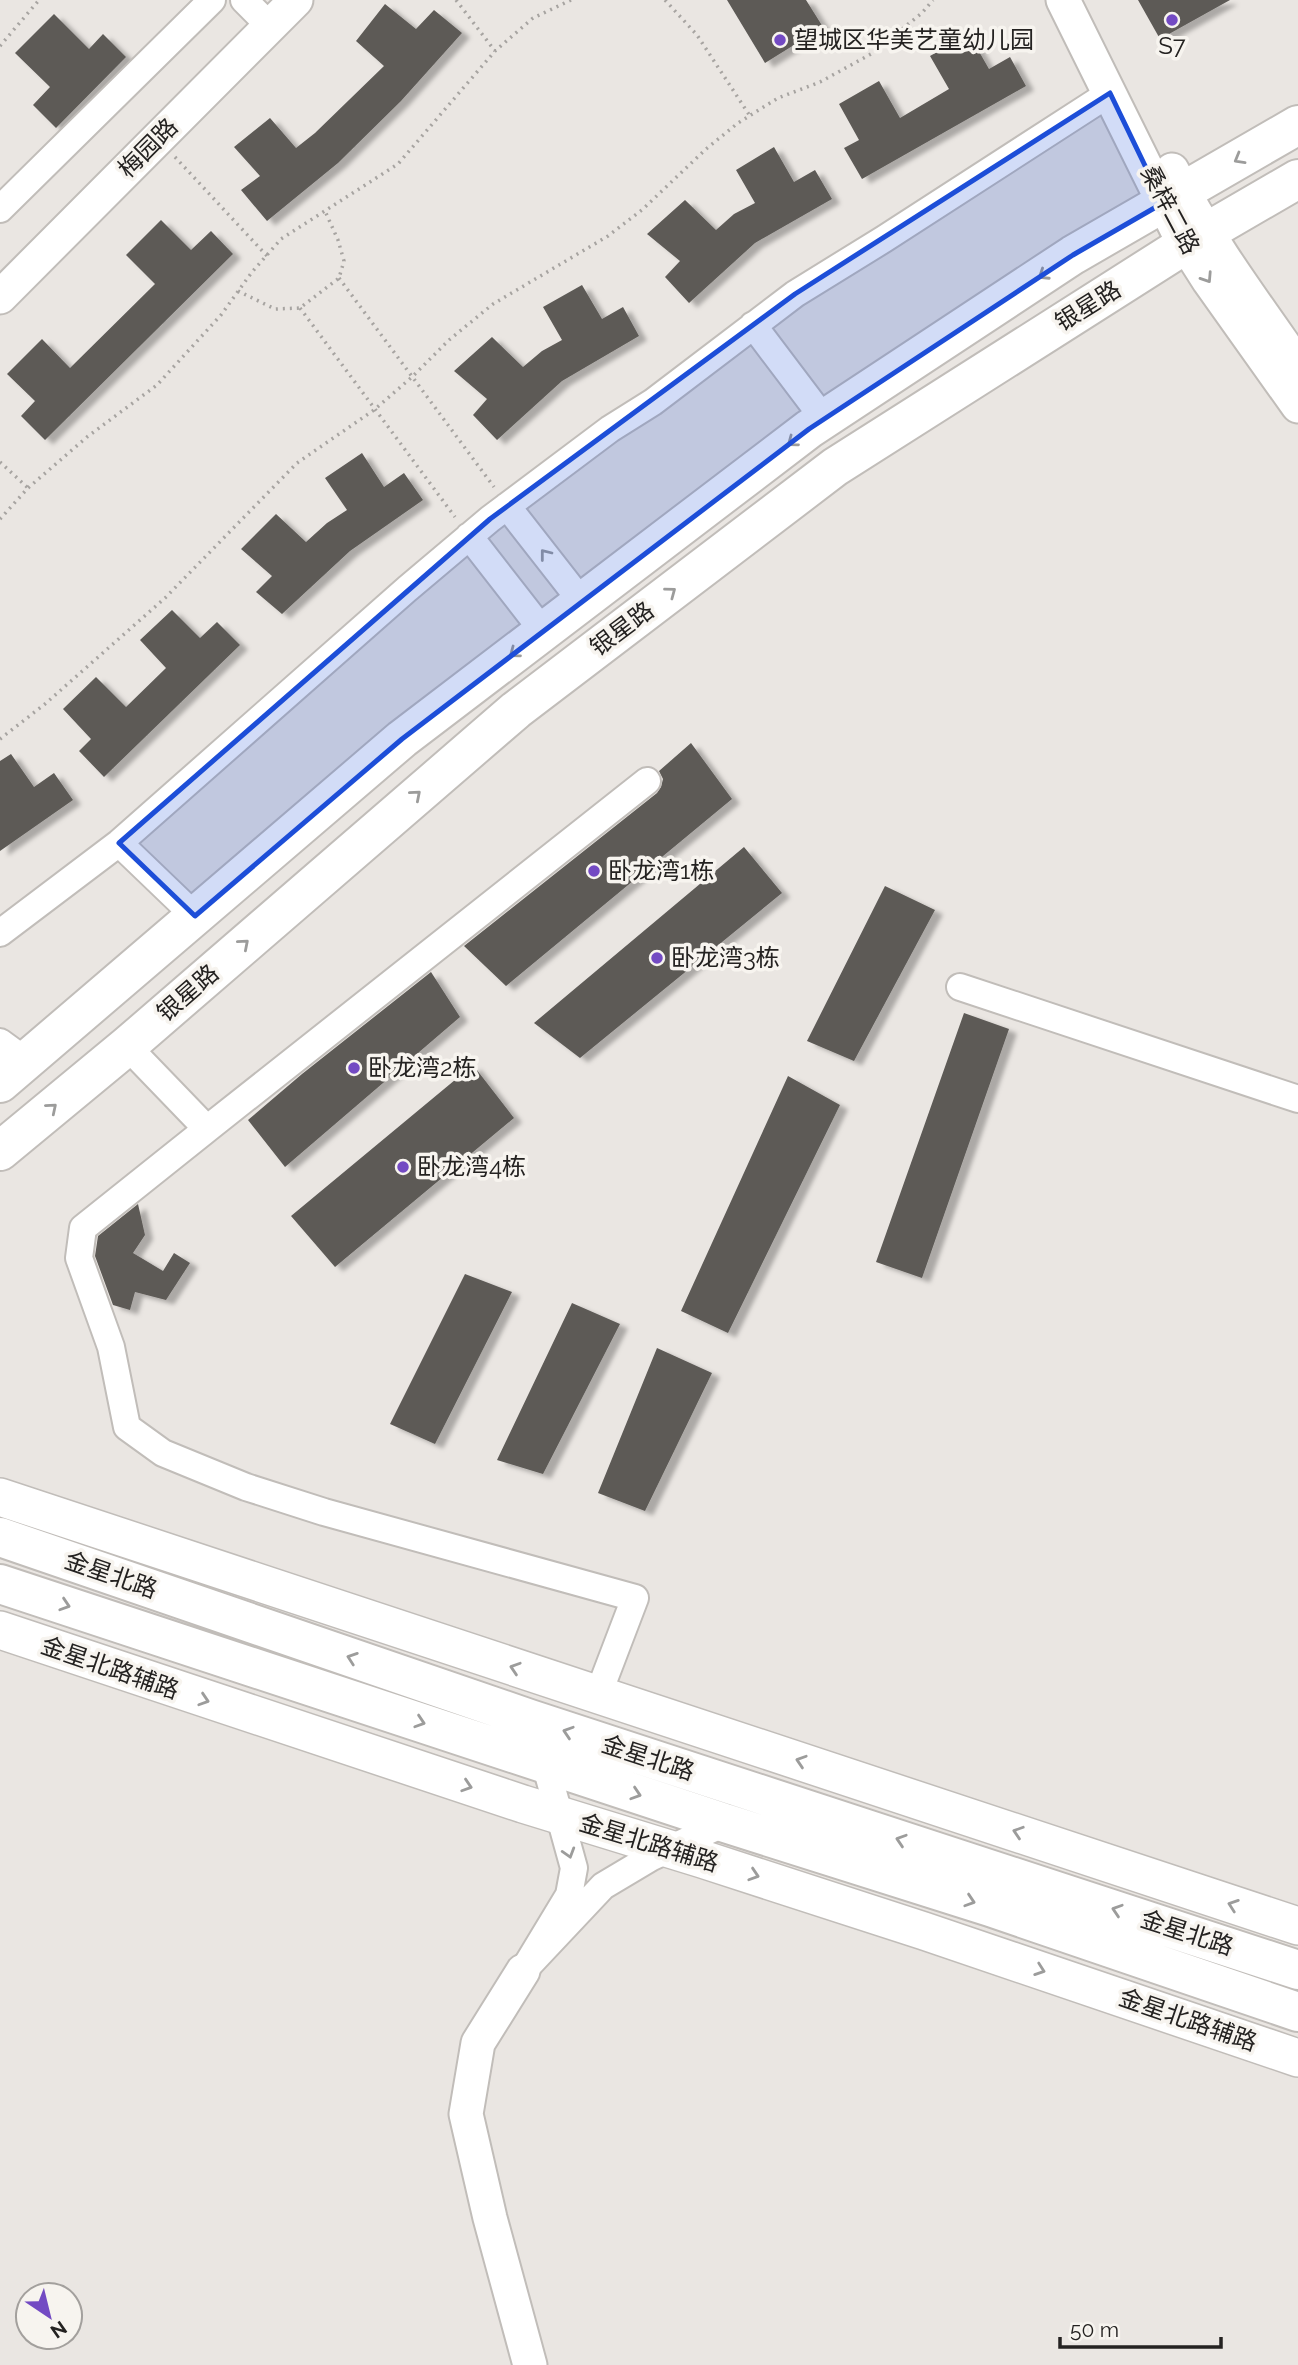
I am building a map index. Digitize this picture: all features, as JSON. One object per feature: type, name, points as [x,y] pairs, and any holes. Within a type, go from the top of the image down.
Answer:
[{"type":"main road","name":"银星路","points":[[9,1062],[195,916],[402,739],[824,419],[1073,255],[1298,125]]},
{"type":"main road","name":"银星路","points":[[0,1151],[127,1046],[516,710],[824,475],[1196,238],[1298,179]]},
{"type":"main road","points":[[0,1497],[1298,1926]]},
{"type":"main road","name":"金星北路","points":[[0,1537],[530,1719],[1298,1970]]},
{"type":"main road","name":"金星北路","points":[[0,1584],[725,1823],[990,1907],[1298,2012]]},
{"type":"main road","name":"金星北路辅路","points":[[0,1630],[558,1815],[924,1931],[1298,2058]]},
{"type":"street","points":[[0,209],[212,0]]},
{"type":"street","name":"梅园路","points":[[0,282],[264,11],[296,0]]},
{"type":"street","name":"桑梓二路","points":[[1063,0],[1110,93],[1196,238],[1209,281],[1298,406]]},
{"type":"street","name":"桑梓二路","points":[[1087,0],[1173,197]]},
{"type":"street","name":"梅园路","points":[[0,297],[158,139],[264,11]]},
{"type":"street","points":[[0,933],[119,844],[469,536],[508,506],[610,429],[653,402],[795,294],[884,240],[1110,93]]},
{"type":"street","name":"桑梓二路","points":[[1196,238],[1228,266],[1298,365]]},
{"type":"street","points":[[753,325],[824,419]]},
{"type":"street","points":[[508,506],[582,602]]},
{"type":"street","points":[[469,536],[543,631]]},
{"type":"street","points":[[598,1695],[635,1598],[337,1516],[246,1487],[163,1453],[127,1427],[111,1347],[79,1258],[83,1228],[647,781]]},
{"type":"street","points":[[119,844],[195,916]]},
{"type":"street","points":[[960,987],[1298,1099]]},
{"type":"street","points":[[127,1046],[207,1129]]},
{"type":"street","points":[[530,2365],[490,2218],[466,2114],[478,2043],[569,1895],[573,1868],[545,1763]]},
{"type":"street","points":[[523,1971],[603,1886],[650,1858],[725,1823]]},
{"type":"path","points":[[0,46],[39,0]]},
{"type":"path","points":[[456,0],[495,51]]},
{"type":"path","points":[[0,519],[28,488],[87,437],[157,386],[221,315],[281,239],[398,164],[495,51],[533,19],[571,0]]},
{"type":"path","points":[[665,0],[697,35],[750,116]]},
{"type":"path","points":[[0,739],[45,704],[165,598],[297,463],[374,410],[449,340],[493,304],[608,236],[643,209],[706,149],[750,116],[778,98],[820,82],[871,54],[922,13],[933,0]]},
{"type":"path","points":[[158,139],[267,256]]},
{"type":"path","points":[[238,291],[275,309],[300,308],[339,278],[344,261],[325,211]]},
{"type":"path","points":[[339,278],[508,506]]},
{"type":"path","points":[[300,308],[469,536]]},
{"type":"path","points":[[0,462],[28,488]]},
{"type":"highlighted area","points":[[1110,93],[1163,203],[1073,255],[809,429],[402,739],[195,916],[119,843],[490,519],[795,294]]},
{"type":"building","points":[[727,0],[806,0],[823,27],[765,63]]},
{"type":"building","name":"S7","points":[[1138,0],[1230,0],[1160,39]]},
{"type":"building","points":[[385,4],[416,29],[434,10],[462,33],[401,101],[338,163],[267,221],[241,190],[260,176],[234,147],[270,118],[296,148],[315,133],[384,66],[356,41]]},
{"type":"building","points":[[54,14],[89,49],[103,34],[126,57],[56,128],[33,105],[50,87],[15,53]]},
{"type":"building","points":[[969,34],[989,69],[1010,57],[1026,86],[862,179],[844,148],[859,140],[839,104],[879,81],[900,118],[949,89],[930,56]]},
{"type":"building","points":[[774,147],[794,182],[815,170],[832,199],[755,243],[689,303],[665,277],[680,261],[647,234],[685,200],[716,230],[734,214],[755,203],[736,170]]},
{"type":"building","points":[[161,220],[191,250],[211,231],[233,254],[45,440],[21,416],[35,401],[7,374],[42,339],[70,368],[155,284],[126,255]]},
{"type":"building","points":[[582,285],[602,319],[623,307],[639,336],[562,381],[497,440],[473,415],[487,399],[454,371],[492,337],[523,367],[542,351],[562,340],[543,307]]},
{"type":"building","points":[[362,453],[384,487],[404,473],[423,500],[350,551],[282,614],[256,592],[272,576],[241,549],[276,514],[306,542],[347,510],[325,478]]},
{"type":"building","points":[[172,610],[200,638],[217,622],[240,645],[104,777],[79,751],[91,739],[63,709],[96,677],[126,707],[166,668],[140,640]]},
{"type":"building","name":"卧龙湾1栋","points":[[691,743],[732,799],[506,986],[464,946],[657,793],[663,779],[659,771]]},
{"type":"building","points":[[11,754],[34,787],[54,773],[73,800],[0,851],[0,761]]},
{"type":"building","name":"卧龙湾3栋","points":[[744,847],[782,893],[580,1058],[534,1023]]},
{"type":"building","points":[[885,886],[935,910],[854,1061],[807,1041]]},
{"type":"building","name":"卧龙湾2栋","points":[[431,972],[460,1017],[285,1167],[248,1120]]},
{"type":"building","points":[[964,1013],[1009,1029],[922,1278],[876,1262]]},
{"type":"building","name":"卧龙湾4栋","points":[[473,1065],[514,1118],[335,1267],[291,1216]]},
{"type":"building","points":[[788,1076],[840,1105],[728,1333],[681,1311]]},
{"type":"building","points":[[138,1204],[145,1235],[133,1253],[163,1271],[174,1253],[190,1263],[166,1300],[135,1292],[130,1310],[113,1305],[95,1256],[98,1236]]},
{"type":"building","points":[[465,1274],[512,1292],[435,1444],[390,1424]]},
{"type":"building","points":[[572,1303],[620,1324],[543,1474],[497,1460]]},
{"type":"building","points":[[657,1348],[712,1373],[645,1511],[598,1493]]},
{"type":"place","name":"S7","points":[[1172,20]]},
{"type":"place","name":"望城区华美艺童幼儿园","points":[[780,40]]},
{"type":"place","name":"卧龙湾1栋","points":[[594,871]]},
{"type":"place","name":"卧龙湾3栋","points":[[657,958]]},
{"type":"place","name":"卧龙湾2栋","points":[[354,1068]]},
{"type":"place","name":"卧龙湾4栋","points":[[403,1167]]}]
